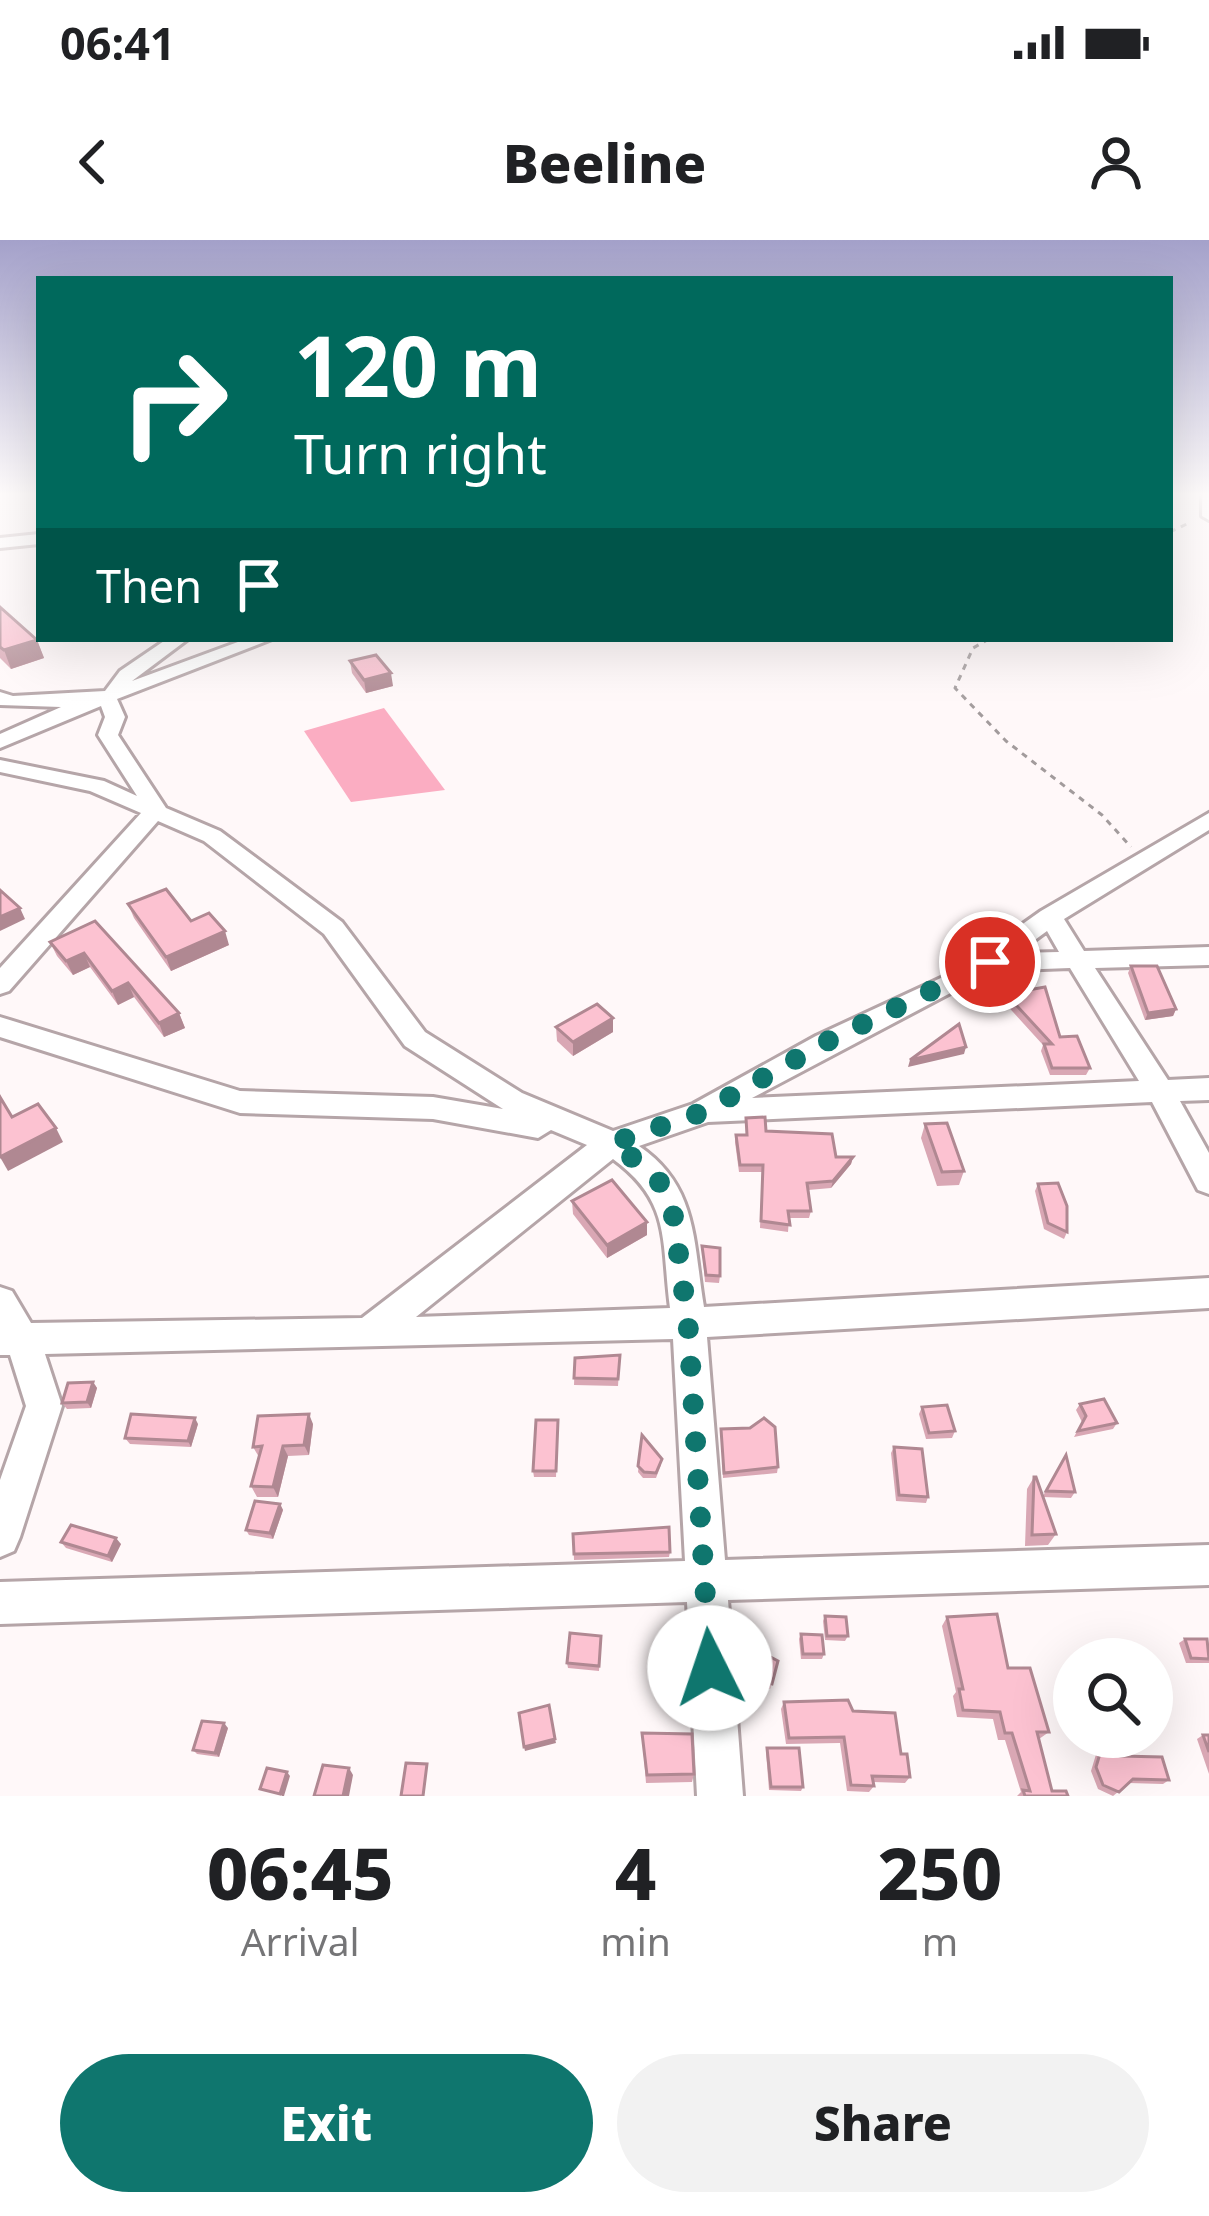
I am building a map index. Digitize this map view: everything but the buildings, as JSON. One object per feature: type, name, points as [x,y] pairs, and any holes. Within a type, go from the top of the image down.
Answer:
[{"type":"street","points":[[108,700],[128,675],[175,642]]},
{"type":"street","points":[[0,742],[68,711],[255,642]]},
{"type":"street","points":[[4,701],[108,700]]},
{"type":"street","points":[[108,700],[115,717],[108,735],[116,757],[140,780],[156,810]]},
{"type":"street","points":[[0,766],[96,786],[212,836],[333,928],[415,1039],[512,1101],[612,1143],[652,1172],[671,1198],[688,1323],[720,1796]]},
{"type":"street","points":[[0,985],[156,810]]},
{"type":"street","points":[[368,1334],[612,1143],[703,1112],[826,1042],[990,962],[1050,917],[1209,820]]},
{"type":"street","points":[[1179,840],[1209,841]]},
{"type":"street","points":[[1050,917],[1159,1089],[1209,1181]]},
{"type":"street","points":[[990,962],[1209,956]]},
{"type":"street","points":[[0,1027],[240,1102],[472,1112],[612,1143]]},
{"type":"street","points":[[0,1046],[32,1037]]},
{"type":"street","points":[[703,1112],[1209,1088]]},
{"type":"street","points":[[11,1339],[688,1323],[1209,1293]]},
{"type":"street","points":[[0,1302],[11,1339],[44,1406],[0,1537]]},
{"type":"street","points":[[0,1603],[1209,1565]]},
{"type":"path","points":[[984,642],[973,648],[955,688],[1006,740],[1102,815],[1143,861]]},
{"type":"shaded area","points":[[384,708],[445,790],[351,802],[304,731]]},
{"type":"route","points":[[710,1668],[688,1323],[671,1198],[652,1172],[612,1143],[703,1112],[826,1042],[990,962]]}]
